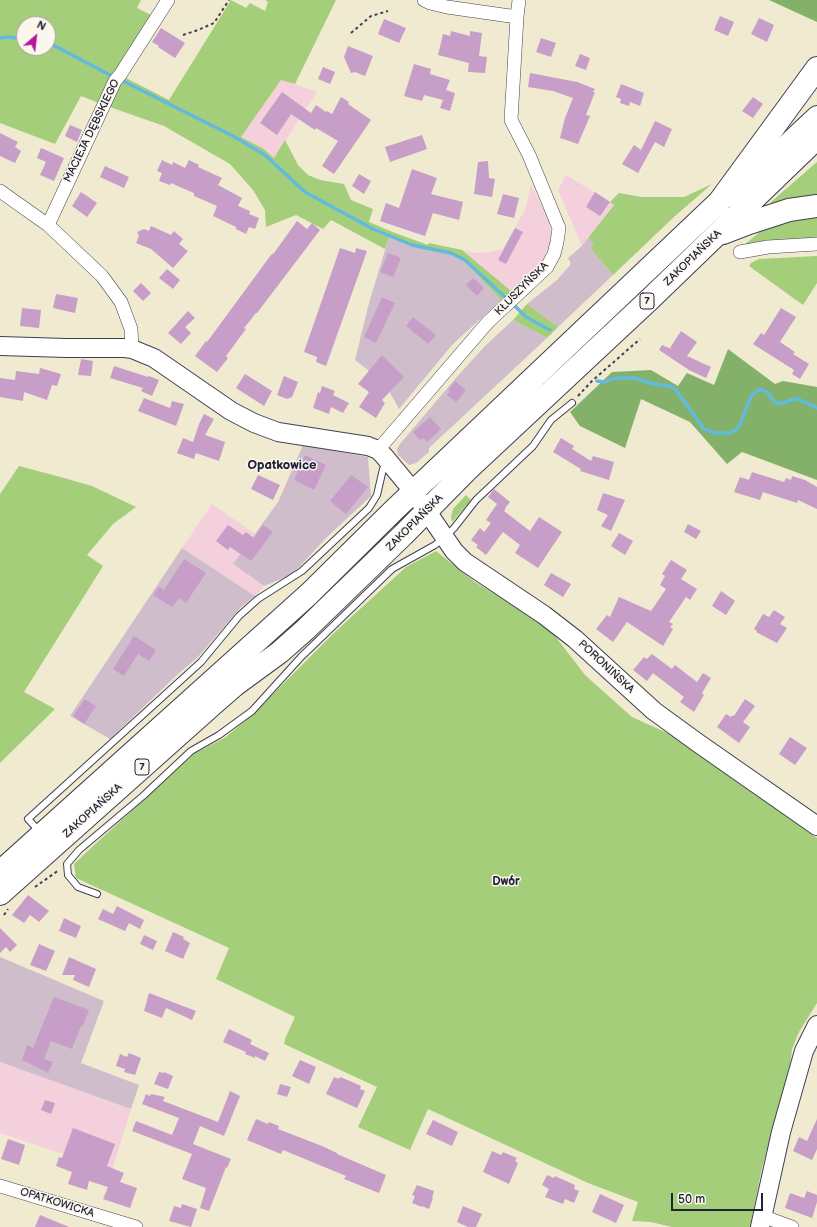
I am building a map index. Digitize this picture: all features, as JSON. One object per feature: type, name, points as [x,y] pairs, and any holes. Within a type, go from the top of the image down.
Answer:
[{"type":"highway","points":[[719,202],[817,68]]},
{"type":"highway","name":"ZAKOPIAŃSKA","points":[[5,906],[217,701],[295,638],[403,535],[466,471],[715,237],[817,138]]},
{"type":"highway","name":"ZAKOPIAŃSKA","points":[[0,872],[35,827],[286,615],[414,491],[719,202]]},
{"type":"highway","points":[[715,237],[777,214],[805,207],[817,206]]},
{"type":"main road","name":"ZAKOPIAŃSKA","points":[[719,202],[741,187],[817,116]]},
{"type":"street","name":"MACIEJA DĘBSKIEGO","points":[[48,226],[115,81],[168,0]]},
{"type":"street","points":[[424,0],[447,7],[517,17]]},
{"type":"street","name":"KŁUSZYŃSKA","points":[[383,455],[488,322],[547,267],[558,242],[559,228],[529,155],[511,120],[519,0]]},
{"type":"street","points":[[0,191],[48,226],[102,276],[119,300],[131,329],[132,349]]},
{"type":"street","points":[[740,252],[768,247],[817,244]]},
{"type":"street","points":[[0,346],[132,349],[154,358],[231,411],[254,423],[278,432],[368,446],[383,455]]},
{"type":"street","name":"PORONIŃSKA","points":[[383,455],[414,491],[454,551],[464,562],[527,602],[566,631],[654,711],[817,826]]},
{"type":"street","points":[[792,1227],[761,1221],[781,1132],[804,1051],[817,1025]]},
{"type":"street","name":"OPATKOWICKA","points":[[0,1186],[136,1227]]},
{"type":"lane","points":[[97,894],[78,887],[68,875],[67,864],[79,850],[143,796],[191,751],[218,735],[252,710],[297,662],[392,569],[435,545],[454,528],[476,500],[532,446],[551,420],[572,403]]},
{"type":"lane","points":[[35,827],[201,662],[239,616],[279,585],[302,571],[369,508],[377,494],[383,469],[383,455]]},
{"type":"path","points":[[183,35],[214,23],[229,0]]},
{"type":"path","points":[[351,34],[370,16],[388,11]]},
{"type":"path","points":[[572,403],[592,381],[640,339]]},
{"type":"path","points":[[32,889],[67,864]]},
{"type":"shaded area","points":[[281,80],[317,92],[274,158],[264,149],[241,137]]},
{"type":"shaded area","points":[[566,175],[614,204],[582,246],[558,190]]},
{"type":"shaded area","points":[[531,185],[548,219],[551,231],[551,243],[542,262],[511,291],[462,250],[476,253],[503,249],[526,208]]},
{"type":"shaded area","points":[[389,237],[412,247],[460,257],[501,300],[452,345],[399,409],[388,389],[378,378],[355,360],[369,303]]},
{"type":"shaded area","points":[[588,238],[595,243],[590,248],[613,275],[558,327],[527,304],[557,280],[571,264],[568,258],[582,246]]},
{"type":"shaded area","points":[[513,320],[547,338],[429,448],[429,452],[416,463],[409,465],[398,455],[397,449],[400,444],[485,346]]},
{"type":"shaded area","points":[[303,445],[368,457],[371,496],[325,539],[293,574],[264,586],[233,564],[278,502]]},
{"type":"shaded area","points":[[212,504],[255,534],[233,564],[264,586],[255,596],[182,548]]},
{"type":"shaded area","points":[[182,548],[255,596],[241,607],[198,657],[110,739],[70,716]]},
{"type":"shaded area","points":[[0,957],[104,1001],[81,1063],[139,1085],[131,1109],[0,1062]]},
{"type":"shaded area","points":[[0,1062],[131,1109],[112,1170],[0,1133]]},
{"type":"green space","points":[[0,0],[141,0],[137,8],[153,16],[99,103],[81,96],[55,144],[0,123]]},
{"type":"green space","points":[[231,0],[246,8],[250,3],[265,11],[268,2],[265,0],[336,0],[295,84],[281,80],[241,137],[264,149],[274,158],[285,140],[298,165],[308,175],[320,180],[344,184],[351,200],[373,209],[369,222],[428,245],[429,243],[462,250],[511,291],[501,300],[460,257],[412,247],[389,237],[385,249],[331,220],[323,229],[296,215],[266,227],[265,210],[253,190],[230,164],[164,126],[107,106],[124,77],[169,100]]},
{"type":"green space","points":[[769,0],[817,0],[817,22]]},
{"type":"green space","points":[[817,162],[817,199],[770,206],[771,202]]},
{"type":"green space","points":[[712,184],[675,216],[613,275],[590,248],[594,243],[588,238],[614,205],[610,202],[619,193],[641,197],[684,197]]},
{"type":"green space","points":[[817,217],[817,239],[744,245],[767,226],[792,219]]},
{"type":"green space","points":[[817,256],[817,283],[803,305],[749,266],[751,263],[759,259]]},
{"type":"green space","points":[[527,304],[558,327],[547,338],[513,320]]},
{"type":"green space","points":[[728,349],[775,384],[783,381],[817,387],[817,480],[742,452],[727,464],[690,422],[641,399],[625,448],[580,426],[570,412],[612,372],[651,370],[678,386],[687,373],[714,385]]},
{"type":"green space","points":[[19,466],[92,486],[136,507],[113,524],[87,555],[103,566],[24,692],[55,709],[0,763],[0,494]]},
{"type":"green space","points":[[466,495],[471,500],[452,522],[451,517],[453,509]]},
{"type":"green space","points":[[436,551],[475,582],[531,615],[552,632],[585,675],[632,717],[674,736],[817,838],[817,1003],[799,1032],[792,1049],[790,1067],[762,1168],[750,1227],[672,1227],[651,1222],[632,1221],[638,1202],[588,1183],[428,1109],[410,1150],[358,1127],[377,1087],[284,1044],[295,1017],[216,979],[229,948],[76,878],[74,864],[194,754],[226,737],[253,714],[336,631],[406,567]]},
{"type":"building","points":[[720,16],[734,22],[728,36],[714,30]]},
{"type":"building","points":[[759,18],[774,25],[767,42],[751,34]]},
{"type":"building","points":[[384,19],[406,28],[399,43],[378,34]]},
{"type":"building","points":[[161,28],[185,43],[175,58],[152,42]]},
{"type":"building","points":[[451,31],[470,36],[470,31],[482,33],[479,56],[487,57],[485,73],[468,72],[469,63],[438,55],[443,34],[450,36]]},
{"type":"building","points":[[541,38],[556,43],[551,57],[536,52]]},
{"type":"building","points":[[348,46],[373,56],[365,76],[355,72],[351,73],[344,57]]},
{"type":"building","points":[[580,54],[590,58],[586,70],[575,66]]},
{"type":"building","points":[[414,64],[431,69],[430,74],[450,80],[446,90],[455,93],[450,111],[440,108],[443,100],[424,95],[422,101],[404,96]]},
{"type":"building","points":[[323,67],[335,72],[330,84],[318,79]]},
{"type":"building","points":[[530,73],[577,82],[595,89],[586,115],[590,116],[578,144],[560,138],[565,118],[573,98],[553,91],[528,87]]},
{"type":"building","points":[[621,84],[644,93],[640,106],[630,102],[629,106],[620,103],[621,99],[616,97]]},
{"type":"building","points":[[282,92],[311,113],[316,105],[332,114],[341,97],[349,102],[348,104],[371,120],[334,174],[322,166],[338,141],[316,128],[315,130],[291,114],[277,135],[260,123]]},
{"type":"building","points":[[753,97],[763,104],[753,118],[742,111]]},
{"type":"building","points":[[655,121],[672,129],[664,147],[655,142],[638,173],[622,164],[634,145],[641,150]]},
{"type":"building","points":[[70,125],[82,130],[77,142],[65,136]]},
{"type":"building","points":[[0,133],[18,142],[15,147],[21,151],[15,163],[0,156]]},
{"type":"building","points":[[422,135],[427,149],[390,162],[385,147]]},
{"type":"building","points":[[41,148],[64,158],[54,181],[40,175],[46,162],[37,158]]},
{"type":"building","points":[[162,160],[172,165],[173,162],[185,168],[189,160],[199,165],[198,167],[222,178],[218,185],[242,198],[238,206],[250,211],[249,214],[259,218],[255,229],[249,227],[246,234],[236,229],[236,227],[213,216],[217,206],[194,196],[194,193],[171,183],[170,185],[159,181],[162,173],[157,171]]},
{"type":"building","points":[[488,161],[489,178],[495,179],[492,197],[474,194],[478,162]]},
{"type":"building","points":[[105,166],[129,177],[124,188],[100,177]]},
{"type":"building","points":[[412,169],[437,178],[431,194],[463,202],[459,220],[433,213],[425,236],[380,221],[386,203],[399,208]]},
{"type":"building","points":[[359,174],[371,181],[364,194],[352,186]]},
{"type":"building","points":[[81,192],[97,203],[87,217],[72,206]]},
{"type":"building","points":[[595,192],[610,202],[600,216],[586,207]]},
{"type":"building","points":[[503,194],[519,198],[514,218],[497,214]]},
{"type":"building","points":[[297,221],[307,229],[312,223],[320,230],[244,328],[246,329],[226,356],[228,358],[217,372],[195,356]]},
{"type":"building","points":[[151,226],[171,235],[174,231],[183,239],[179,244],[188,251],[173,268],[151,249],[136,243],[139,236],[137,232],[144,229],[149,231]]},
{"type":"building","points":[[515,228],[523,232],[506,264],[498,260]]},
{"type":"building","points":[[340,248],[355,253],[356,248],[367,251],[326,366],[316,362],[317,357],[304,352]]},
{"type":"building","points":[[388,253],[401,258],[393,277],[380,272]]},
{"type":"building","points":[[167,269],[180,280],[173,289],[159,278]]},
{"type":"building","points":[[473,278],[484,288],[477,296],[466,285]]},
{"type":"building","points":[[141,283],[151,293],[143,301],[133,291]]},
{"type":"building","points":[[56,294],[78,298],[75,313],[53,308]]},
{"type":"building","points":[[382,297],[395,303],[376,343],[364,337]]},
{"type":"building","points":[[22,308],[41,310],[39,328],[20,326]]},
{"type":"building","points":[[781,308],[796,317],[780,342],[795,352],[793,354],[809,364],[800,379],[792,374],[794,370],[753,344],[761,333],[764,335]]},
{"type":"building","points":[[188,311],[195,318],[185,327],[191,333],[181,344],[168,333]]},
{"type":"building","points":[[413,317],[436,335],[428,344],[406,326]]},
{"type":"building","points":[[681,331],[697,342],[687,356],[711,367],[706,378],[689,370],[659,350],[662,345],[674,350],[670,348]]},
{"type":"building","points":[[382,355],[404,377],[382,400],[385,403],[376,418],[359,407],[369,392],[358,384]]},
{"type":"building","points":[[81,359],[93,361],[91,376],[78,375]]},
{"type":"building","points":[[114,366],[159,380],[152,396],[141,391],[143,388],[110,378]]},
{"type":"building","points":[[40,368],[61,374],[57,386],[52,385],[47,400],[24,392],[23,401],[0,397],[0,378],[15,380],[16,371],[39,374]]},
{"type":"building","points":[[245,374],[272,391],[264,406],[236,388]]},
{"type":"building","points":[[284,376],[298,382],[292,397],[287,399],[277,395]]},
{"type":"building","points":[[455,381],[466,390],[456,402],[447,395],[450,392],[448,390]]},
{"type":"building","points":[[322,386],[335,391],[333,395],[349,403],[343,413],[331,407],[329,414],[313,408],[318,392],[320,393]]},
{"type":"building","points":[[144,398],[170,408],[172,401],[184,404],[176,426],[138,411]]},
{"type":"building","points":[[204,414],[214,419],[205,435],[225,442],[219,461],[196,453],[194,459],[177,453],[183,438],[193,442]]},
{"type":"building","points":[[430,417],[441,429],[427,442],[424,438],[420,440],[413,432]]},
{"type":"building","points":[[561,438],[574,446],[572,449],[591,461],[593,456],[614,462],[609,480],[580,471],[581,469],[553,452]]},
{"type":"building","points":[[305,455],[326,465],[314,490],[294,480]]},
{"type":"building","points":[[752,472],[784,482],[786,478],[791,480],[792,476],[805,480],[817,487],[817,509],[798,500],[797,503],[763,492],[760,500],[734,492],[740,477],[749,480]]},
{"type":"building","points":[[258,475],[280,485],[273,500],[251,489]]},
{"type":"building","points":[[351,475],[368,487],[346,514],[330,501]]},
{"type":"building","points":[[494,489],[510,502],[504,511],[530,531],[539,517],[562,532],[538,568],[515,553],[520,545],[503,532],[486,555],[476,547],[478,545],[471,540],[480,528],[484,532],[491,523],[486,520],[497,504],[488,497]]},
{"type":"building","points":[[603,493],[625,500],[611,531],[601,526],[608,515],[597,510]]},
{"type":"building","points":[[688,524],[701,531],[696,539],[684,532]]},
{"type":"building","points":[[228,525],[243,535],[246,532],[254,538],[263,525],[273,532],[251,561],[230,547],[228,550],[216,541]]},
{"type":"building","points":[[619,533],[633,541],[625,555],[611,546]]},
{"type":"building","points":[[184,559],[206,573],[186,603],[179,598],[172,607],[153,595],[159,587],[164,590]]},
{"type":"building","points":[[671,560],[687,570],[681,579],[697,589],[690,600],[686,597],[669,622],[673,624],[670,627],[673,629],[663,646],[627,622],[613,642],[596,629],[607,615],[610,617],[619,597],[651,611],[666,589],[660,585],[665,576],[662,574]]},
{"type":"building","points":[[551,573],[571,584],[563,597],[544,585]]},
{"type":"building","points":[[721,591],[735,601],[726,615],[712,606]]},
{"type":"building","points":[[774,610],[785,617],[780,624],[787,628],[777,643],[756,632],[757,631],[754,629],[763,614],[769,617]]},
{"type":"building","points":[[134,636],[156,650],[149,661],[138,654],[124,676],[113,669]]},
{"type":"building","points":[[652,654],[672,669],[675,665],[697,682],[703,673],[711,678],[702,693],[704,695],[694,712],[680,702],[684,697],[653,673],[647,681],[633,670],[644,657],[647,659]]},
{"type":"building","points":[[85,699],[96,706],[84,724],[73,716]]},
{"type":"building","points":[[745,699],[755,706],[743,722],[750,727],[739,743],[717,727],[726,714],[731,717],[733,715],[734,716]]},
{"type":"building","points":[[790,737],[807,748],[795,765],[779,754]]},
{"type":"building","points":[[28,895],[49,911],[39,922],[30,915],[24,923],[12,915]]},
{"type":"building","points":[[117,906],[144,920],[140,929],[129,923],[125,931],[98,919],[103,909],[113,914]]},
{"type":"building","points":[[64,918],[81,926],[76,938],[59,931]]},
{"type":"building","points":[[0,928],[17,945],[10,952],[6,947],[0,953]]},
{"type":"building","points":[[173,932],[184,937],[183,939],[190,943],[183,959],[165,951]]},
{"type":"building","points":[[144,935],[157,941],[153,950],[140,944]]},
{"type":"building","points":[[39,944],[55,951],[46,971],[30,965]]},
{"type":"building","points":[[69,957],[96,969],[89,987],[73,980],[75,975],[62,975]]},
{"type":"building","points":[[149,993],[196,1011],[192,1020],[166,1008],[162,1018],[144,1011]]},
{"type":"building","points":[[54,997],[89,1010],[72,1049],[51,1041],[44,1059],[53,1062],[48,1073],[22,1060],[27,1045],[33,1048]]},
{"type":"building","points":[[229,1029],[252,1040],[250,1044],[269,1053],[265,1061],[255,1056],[255,1058],[245,1054],[246,1052],[223,1042]]},
{"type":"building","points":[[129,1053],[141,1058],[135,1075],[124,1072],[125,1069],[116,1066],[120,1054],[127,1057]]},
{"type":"building","points":[[300,1060],[316,1067],[309,1084],[292,1076]]},
{"type":"building","points":[[159,1072],[164,1072],[173,1076],[168,1089],[154,1084]]},
{"type":"building","points":[[334,1077],[339,1079],[340,1077],[350,1081],[361,1086],[360,1089],[365,1091],[357,1108],[326,1094]]},
{"type":"building","points":[[280,1084],[291,1087],[287,1097],[277,1094]]},
{"type":"building","points":[[230,1091],[240,1096],[224,1136],[200,1126],[193,1144],[231,1159],[227,1168],[226,1167],[209,1211],[200,1208],[206,1188],[182,1179],[192,1154],[132,1131],[136,1121],[172,1135],[179,1118],[142,1104],[146,1094],[150,1096],[151,1094],[165,1097],[163,1101],[218,1122]]},
{"type":"building","points":[[45,1100],[55,1103],[51,1114],[41,1110]]},
{"type":"building","points":[[256,1119],[268,1124],[269,1122],[279,1126],[278,1129],[322,1146],[386,1175],[379,1193],[344,1179],[346,1176],[283,1150],[281,1154],[247,1140]]},
{"type":"building","points":[[817,1119],[817,1149],[812,1160],[793,1151],[799,1137],[807,1141]]},
{"type":"building","points":[[433,1120],[458,1132],[452,1146],[426,1134]]},
{"type":"building","points":[[73,1128],[115,1144],[107,1166],[124,1173],[120,1182],[137,1188],[130,1208],[103,1199],[108,1187],[89,1181],[87,1190],[68,1184],[72,1172],[56,1166],[59,1157],[62,1158]]},
{"type":"building","points":[[8,1139],[25,1145],[19,1165],[1,1159]]},
{"type":"building","points":[[492,1151],[501,1155],[503,1152],[517,1158],[515,1161],[518,1163],[509,1184],[483,1172]]},
{"type":"building","points":[[547,1175],[554,1178],[555,1176],[575,1185],[574,1189],[579,1191],[574,1203],[565,1199],[563,1204],[545,1197],[549,1189],[542,1185]]},
{"type":"building","points":[[417,1185],[434,1191],[429,1209],[412,1203],[415,1196],[412,1195]]},
{"type":"building","points":[[807,1191],[817,1195],[817,1202],[812,1218],[785,1208],[790,1193],[804,1198]]},
{"type":"building","points":[[600,1194],[624,1205],[616,1223],[592,1212]]},
{"type":"building","points":[[182,1204],[197,1209],[191,1227],[169,1221],[174,1206],[181,1208]]},
{"type":"building","points":[[463,1206],[482,1214],[476,1227],[468,1227],[457,1222]]},
{"type":"building","points":[[40,1215],[69,1227],[35,1227]]},
{"type":"waterway","points":[[0,38],[16,38]]},
{"type":"waterway","points":[[56,47],[112,76]]},
{"type":"waterway","points":[[121,80],[233,136],[265,155],[305,192],[373,229],[412,245],[451,253],[465,260],[508,300]]},
{"type":"waterway","points":[[513,304],[526,317],[550,330]]},
{"type":"waterway","points":[[597,381],[605,382],[615,378],[635,378],[653,384],[670,386],[676,390],[703,428],[714,433],[730,433],[736,430],[740,425],[751,396],[758,390],[763,390],[768,393],[775,403],[783,403],[798,399],[817,408]]},
{"type":"district","name":"Opatkowice","points":[[282,466]]},
{"type":"district","name":"Dwór","points":[[506,882]]}]
